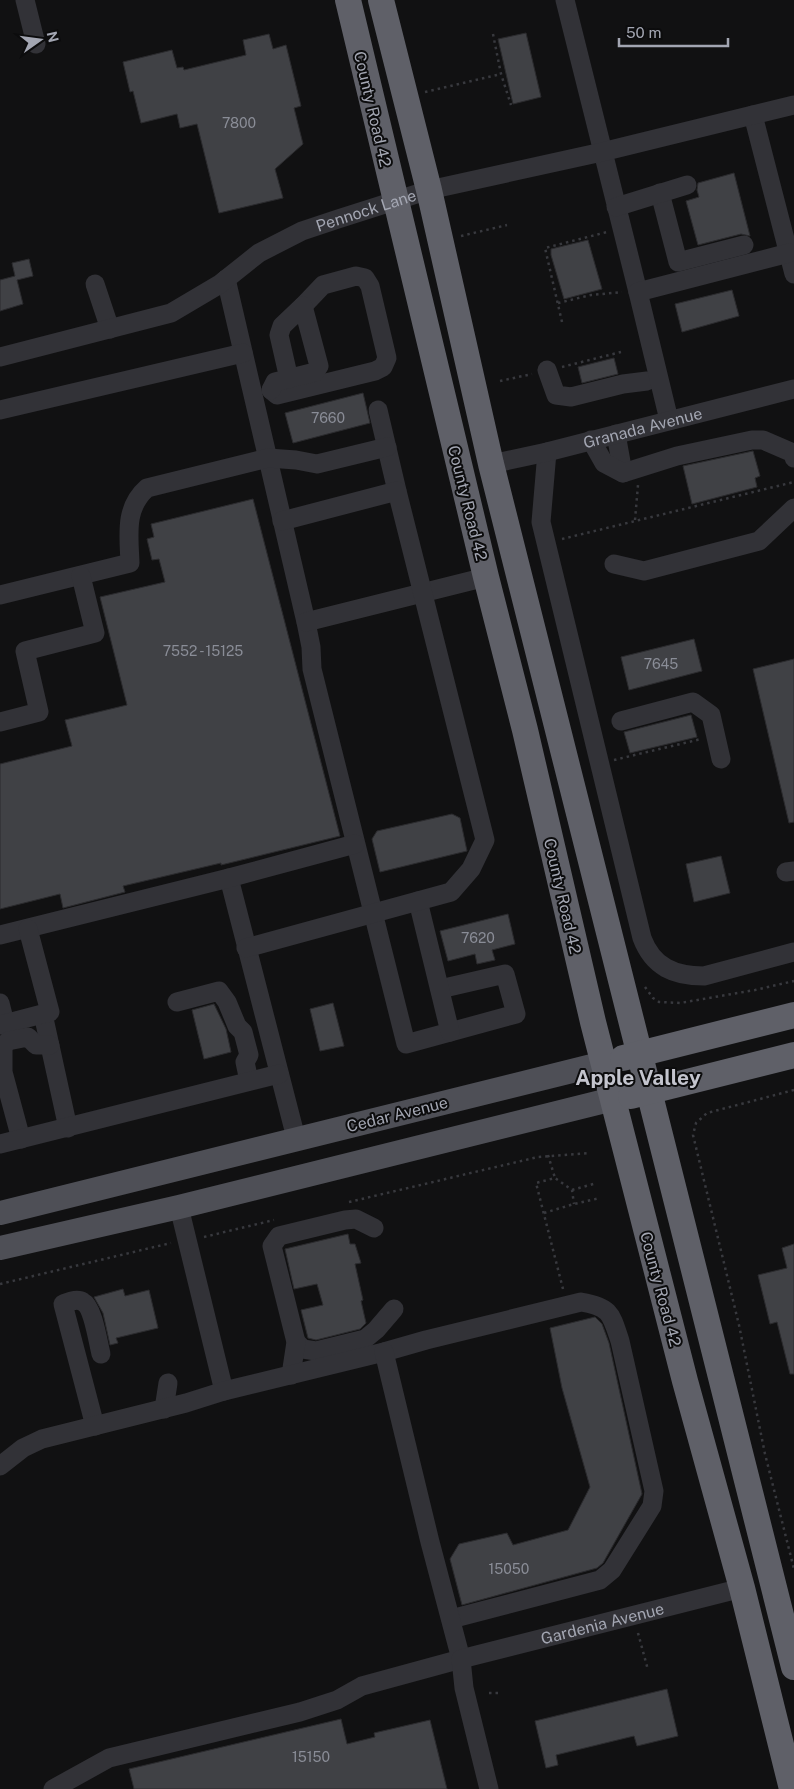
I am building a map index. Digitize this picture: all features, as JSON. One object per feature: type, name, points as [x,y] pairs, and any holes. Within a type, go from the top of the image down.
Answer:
[{"type":"highway","name":"County Road 42","points":[[348,0],[613,1100],[685,1381],[742,1588],[792,1789]]},
{"type":"highway","name":"County Road 42","points":[[381,0],[428,190],[491,464],[794,1667]]},
{"type":"highway","name":"Cedar Avenue","points":[[604,1063],[794,1015]]},
{"type":"highway","points":[[613,1100],[794,1055]]},
{"type":"main road","name":"Cedar Avenue","points":[[0,1213],[604,1063]]},
{"type":"main road","points":[[0,1248],[179,1207],[613,1100]]},
{"type":"street","points":[[25,0],[36,44]]},
{"type":"street","points":[[565,0],[616,207],[632,291],[669,420]]},
{"type":"street","name":"Pennock Lane","points":[[0,357],[171,313],[226,279],[259,253],[302,231],[428,190],[602,152],[794,105]]},
{"type":"street","points":[[660,193],[678,262],[792,264],[753,115]]},
{"type":"street","points":[[616,207],[687,185]]},
{"type":"street","points":[[632,291],[714,262],[744,245]]},
{"type":"street","points":[[272,390],[277,395],[383,367],[387,358],[370,286],[365,278],[356,276],[323,284],[282,326],[279,335],[289,379]]},
{"type":"street","points":[[226,279],[306,622],[311,646],[312,668],[406,1044],[516,1014],[505,974],[440,990]]},
{"type":"street","points":[[95,284],[110,329]]},
{"type":"street","points":[[272,390],[275,382],[315,372],[319,366],[303,306]]},
{"type":"street","points":[[0,410],[243,353]]},
{"type":"street","points":[[547,370],[556,395],[571,398],[623,384],[647,381]]},
{"type":"street","name":"Granada Avenue","points":[[491,464],[547,452],[794,388]]},
{"type":"street","points":[[253,394],[272,390]]},
{"type":"street","points":[[246,948],[452,892],[471,868],[485,840],[378,410]]},
{"type":"street","points":[[616,434],[631,477]]},
{"type":"street","points":[[591,440],[604,463],[631,477]]},
{"type":"street","points":[[631,477],[677,456],[752,440],[763,440],[793,452],[794,458]]},
{"type":"street","points":[[0,595],[130,563],[130,514],[140,494],[146,488],[268,458],[317,464],[387,447]]},
{"type":"street","points":[[547,452],[541,522],[642,938],[647,950],[655,960],[667,969],[680,974],[704,976],[794,952]]},
{"type":"street","points":[[282,521],[397,491]]},
{"type":"street","points":[[614,564],[644,571],[759,541],[794,508]]},
{"type":"street","points":[[0,722],[39,712],[25,651],[95,633],[82,576]]},
{"type":"street","points":[[306,622],[486,577]]},
{"type":"street","points":[[622,721],[693,702],[711,715],[721,759]]},
{"type":"street","points":[[0,935],[229,878],[355,844]]},
{"type":"street","points":[[229,878],[296,1138]]},
{"type":"street","points":[[418,901],[450,1032]]},
{"type":"street","points":[[0,1003],[3,1024],[50,1012],[28,929]]},
{"type":"street","points":[[177,1002],[219,991],[227,1002],[237,1026],[233,1035],[238,1054],[245,1062],[249,1081]]},
{"type":"street","points":[[42,1014],[43,1045],[68,1128]]},
{"type":"street","points":[[21,1139],[3,1072],[3,1047],[8,1042],[28,1037],[43,1045]]},
{"type":"street","points":[[0,1144],[279,1074]]},
{"type":"street","points":[[179,1207],[224,1391]]},
{"type":"street","points":[[291,1375],[296,1342],[272,1246],[279,1236],[345,1220],[356,1219],[374,1228]]},
{"type":"street","points":[[95,1426],[63,1304],[76,1300],[84,1302],[90,1308],[101,1354]]},
{"type":"street","points":[[0,1466],[23,1448],[42,1439],[567,1305],[581,1302],[599,1305],[612,1317],[620,1341],[654,1491],[652,1506],[612,1570],[600,1580],[451,1619]]},
{"type":"street","points":[[296,1342],[303,1349],[316,1351],[365,1339],[376,1330],[394,1309]]},
{"type":"street","points":[[384,1352],[430,1542],[461,1659],[464,1688],[489,1789]]},
{"type":"street","points":[[164,1409],[168,1383]]},
{"type":"street","name":"Gardenia Avenue","points":[[53,1789],[109,1758],[300,1712],[337,1700],[362,1686],[742,1588]]},
{"type":"path","points":[[493,34],[501,74],[511,105]]},
{"type":"path","points":[[425,92],[501,74]]},
{"type":"path","points":[[461,236],[507,225]]},
{"type":"path","points":[[562,322],[544,248],[612,231]]},
{"type":"path","points":[[558,303],[591,295],[632,291]]},
{"type":"path","points":[[631,477],[635,520]]},
{"type":"path","points":[[556,540],[794,482]]},
{"type":"path","points":[[611,761],[707,737]]},
{"type":"path","points":[[794,1090],[707,1113],[696,1122],[693,1128],[693,1136],[739,1325],[765,1454],[794,1569]]},
{"type":"path","points":[[548,1155],[555,1178],[572,1190],[574,1204]]},
{"type":"path","points":[[555,1178],[536,1182],[567,1305]]},
{"type":"path","points":[[572,1190],[597,1183]]},
{"type":"path","points":[[544,1213],[600,1198]]},
{"type":"path","points":[[638,1633],[648,1670]]},
{"type":"path","points":[[489,1694],[498,1693]]},
{"type":"building","points":[[526,33],[541,97],[513,104],[498,39]]},
{"type":"building","points":[[269,34],[273,49],[286,45],[301,106],[294,108],[303,144],[275,169],[283,198],[219,213],[197,124],[180,128],[177,114],[141,123],[133,91],[130,92],[123,62],[172,50],[177,68],[183,67],[184,70],[246,55],[243,40]]},
{"type":"building","points":[[734,173],[750,236],[741,234],[698,245],[686,201],[699,197],[698,183]]},
{"type":"building","points":[[588,240],[602,289],[564,299],[551,255],[551,249]]},
{"type":"building","points":[[29,259],[33,276],[17,280],[23,304],[0,311],[0,280],[15,276],[12,263]]},
{"type":"building","points":[[732,290],[739,316],[682,332],[675,304]]},
{"type":"building","points":[[614,358],[618,374],[582,383],[578,367]]},
{"type":"building","points":[[363,393],[370,423],[293,443],[285,413]]},
{"type":"building","points":[[753,451],[760,476],[755,478],[757,487],[692,504],[683,466]]},
{"type":"building","points":[[253,499],[340,836],[221,865],[221,863],[123,886],[125,892],[63,908],[60,894],[0,909],[0,764],[72,746],[65,720],[127,705],[100,597],[165,582],[159,559],[152,560],[147,539],[154,537],[151,524]]},
{"type":"building","points":[[694,639],[702,671],[629,690],[621,657]]},
{"type":"building","points":[[794,659],[794,822],[789,823],[753,669]]},
{"type":"building","points":[[691,715],[697,737],[630,753],[624,732]]},
{"type":"building","points":[[452,814],[460,818],[467,851],[380,872],[372,839],[377,831]]},
{"type":"building","points":[[721,856],[730,893],[694,902],[686,864]]},
{"type":"building","points":[[508,914],[515,944],[492,950],[495,960],[477,964],[475,954],[448,961],[440,931]]},
{"type":"building","points":[[333,1003],[344,1046],[320,1051],[310,1009]]},
{"type":"building","points":[[214,1004],[226,1029],[231,1052],[204,1059],[192,1010]]},
{"type":"building","points":[[348,1234],[350,1244],[355,1244],[361,1263],[355,1264],[366,1323],[360,1329],[316,1340],[308,1338],[301,1310],[323,1305],[317,1284],[294,1289],[285,1249]]},
{"type":"building","points":[[794,1244],[794,1374],[790,1374],[777,1322],[770,1324],[758,1275],[787,1268],[782,1248]]},
{"type":"building","points":[[123,1289],[125,1296],[149,1290],[158,1328],[116,1338],[118,1343],[110,1345],[103,1313],[94,1297]]},
{"type":"building","points":[[595,1317],[602,1324],[609,1343],[642,1494],[603,1563],[597,1568],[462,1605],[450,1559],[459,1544],[507,1533],[513,1545],[568,1530],[590,1487],[562,1388],[550,1328]]},
{"type":"building","points":[[667,1689],[678,1736],[637,1746],[634,1736],[556,1755],[558,1765],[546,1768],[535,1721]]},
{"type":"building","points":[[341,1719],[347,1744],[375,1737],[374,1733],[430,1720],[447,1789],[134,1789],[129,1769]]},
{"type":"district","name":"Apple Valley","points":[[638,1078]]}]
